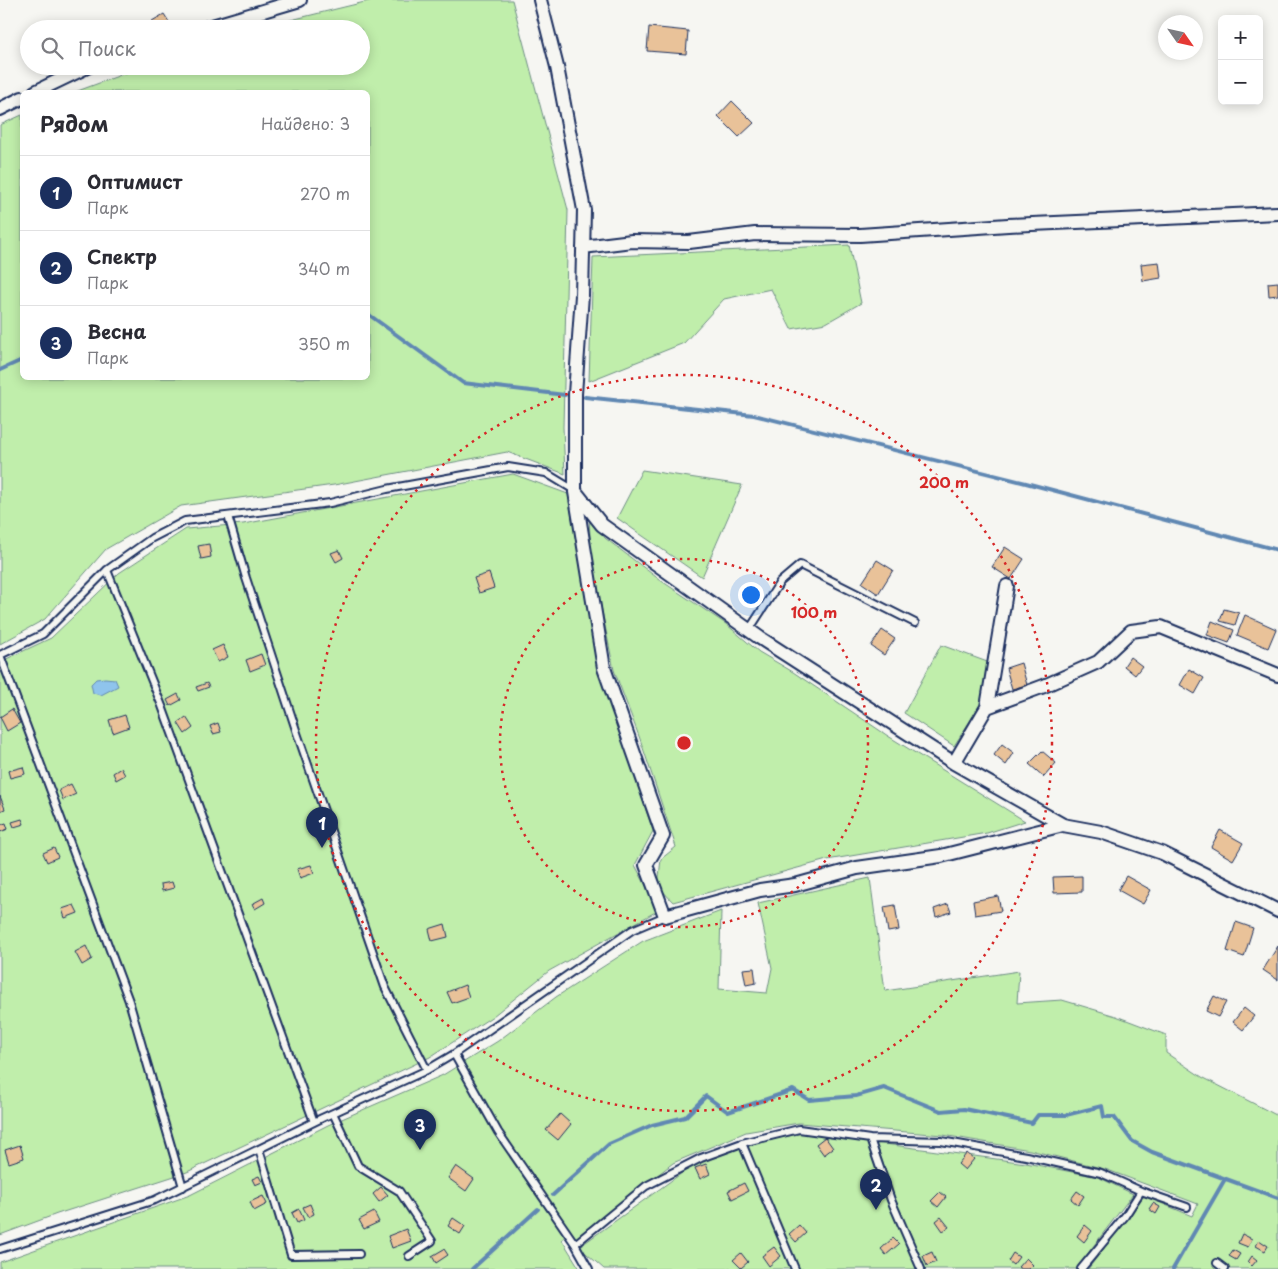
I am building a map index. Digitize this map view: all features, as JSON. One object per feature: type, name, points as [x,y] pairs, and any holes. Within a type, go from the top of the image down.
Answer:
[{"type":"street","points":[[232,20],[300,0]]},
{"type":"street","points":[[540,0],[557,67],[584,210],[582,296],[574,394],[575,491],[604,668],[663,836],[646,865],[665,916],[760,890],[795,885],[858,868],[941,856],[1063,825]]},
{"type":"street","points":[[39,90],[71,75]]},
{"type":"street","points":[[0,109],[20,99]]},
{"type":"street","points":[[583,247],[632,241],[689,242],[755,234],[860,235],[1008,224],[1278,213]]},
{"type":"street","points":[[575,491],[602,525],[749,630],[954,762],[1063,825],[1101,832],[1162,854],[1278,911]]},
{"type":"street","points":[[954,762],[987,707],[1007,586]]},
{"type":"street","points":[[987,707],[1044,686],[1098,662],[1131,631],[1161,628],[1278,675]]},
{"type":"lane","points":[[183,1187],[129,1001],[0,655],[43,634],[107,570],[152,538],[185,520],[330,503],[387,489],[508,467],[546,473],[575,491]]},
{"type":"lane","points":[[228,516],[246,578],[297,733],[386,987],[427,1070]]},
{"type":"lane","points":[[749,630],[780,582],[800,565],[915,623]]},
{"type":"lane","points":[[107,570],[162,706],[314,1122]]},
{"type":"lane","points":[[0,1248],[155,1200],[314,1122],[427,1070],[454,1054],[632,930],[665,916]]},
{"type":"lane","points":[[454,1054],[498,1132],[575,1244],[589,1269]]},
{"type":"lane","points":[[333,1113],[358,1166],[399,1191],[432,1241],[409,1256]]},
{"type":"lane","points":[[575,1244],[646,1186],[701,1158],[742,1143],[799,1129],[870,1140],[941,1141],[1026,1156],[1101,1173],[1141,1192],[1187,1207]]},
{"type":"lane","points":[[870,1140],[891,1200],[921,1269]]},
{"type":"lane","points":[[742,1143],[795,1269]]},
{"type":"lane","points":[[259,1149],[291,1255],[359,1254]]},
{"type":"lane","points":[[1082,1269],[1125,1216],[1141,1192]]},
{"type":"lane","points":[[1218,1264],[1225,1269]]},
{"type":"green space","points":[[373,0],[512,0],[568,210],[563,427],[565,474],[507,452],[334,485],[181,506],[106,549],[45,619],[0,644],[0,125],[20,116],[20,380],[370,380],[370,90],[80,90],[121,75],[370,75],[370,20],[291,20]]},
{"type":"green space","points":[[849,245],[861,303],[826,323],[791,329],[771,289],[724,299],[684,343],[589,381],[593,257]]},
{"type":"green space","points":[[642,470],[742,485],[702,577],[617,518]]},
{"type":"green space","points":[[513,474],[568,494],[598,667],[653,831],[635,865],[659,910],[549,971],[493,1016],[430,1057],[187,1172],[57,1214],[0,1235],[0,662],[51,638],[119,573],[186,529],[243,524]]},
{"type":"green space","points":[[589,517],[605,538],[660,580],[726,624],[759,652],[793,672],[888,736],[1025,821],[987,833],[827,860],[673,902],[658,886],[661,859],[676,847],[640,739],[614,670],[591,557]]},
{"type":"green space","points":[[941,645],[990,663],[984,699],[954,746],[904,713]]},
{"type":"green space","points":[[870,878],[885,991],[1019,971],[1017,1003],[1062,1000],[1116,1016],[1166,1035],[1166,1053],[1202,1077],[1278,1116],[1278,1269],[1088,1269],[1144,1196],[1192,1216],[1198,1204],[1105,1169],[1030,1150],[943,1135],[799,1123],[746,1132],[673,1163],[575,1239],[568,1232],[562,1240],[580,1269],[0,1269],[0,1262],[190,1195],[328,1125],[443,1075],[498,1041],[556,997],[643,941],[721,911],[719,989],[767,993],[772,968],[758,903]]},
{"type":"green space","points":[[803,1133],[1026,1163],[1098,1177],[1133,1194],[1076,1269],[604,1269],[579,1247],[693,1165],[746,1145]]},
{"type":"water","points":[[96,679],[115,679],[118,686],[101,695],[93,693],[91,684]]},
{"type":"building","points":[[164,14],[168,20],[154,20]]},
{"type":"building","points":[[649,27],[688,31],[686,54],[647,51]]},
{"type":"building","points":[[732,101],[754,123],[739,137],[718,116]]},
{"type":"building","points":[[1159,262],[1161,278],[1143,281],[1141,264]]},
{"type":"building","points":[[1278,282],[1278,295],[1269,296],[1268,283]]},
{"type":"building","points":[[209,544],[211,557],[201,559],[198,546]]},
{"type":"building","points":[[1005,547],[1024,559],[1011,579],[992,567]]},
{"type":"building","points":[[339,550],[343,558],[336,562],[331,553]]},
{"type":"building","points":[[877,560],[893,570],[878,594],[862,583]]},
{"type":"building","points":[[489,573],[494,588],[479,593],[474,578]]},
{"type":"building","points":[[1224,609],[1239,613],[1235,625],[1220,621]]},
{"type":"building","points":[[1245,615],[1276,629],[1268,648],[1237,635]]},
{"type":"building","points":[[1212,621],[1234,630],[1229,643],[1207,635]]},
{"type":"building","points":[[882,630],[895,639],[884,655],[871,646]]},
{"type":"building","points":[[223,645],[228,657],[218,662],[212,650]]},
{"type":"building","points":[[261,654],[265,665],[250,671],[246,660]]},
{"type":"building","points":[[1130,657],[1142,666],[1135,675],[1124,666]]},
{"type":"building","points":[[1021,663],[1027,685],[1012,689],[1006,668]]},
{"type":"building","points":[[1189,669],[1204,678],[1195,694],[1180,685]]},
{"type":"building","points":[[207,683],[209,687],[198,691],[196,687]]},
{"type":"building","points":[[178,694],[181,700],[170,706],[167,700]]},
{"type":"building","points":[[12,709],[20,723],[7,731],[0,717]]},
{"type":"building","points":[[125,715],[129,727],[113,733],[109,720]]},
{"type":"building","points":[[186,717],[193,728],[185,734],[178,723]]},
{"type":"building","points":[[218,723],[221,732],[213,734],[210,726]]},
{"type":"building","points":[[1002,744],[1014,753],[1006,765],[994,755]]},
{"type":"building","points":[[1042,751],[1056,763],[1044,777],[1029,764]]},
{"type":"building","points":[[23,767],[25,774],[10,778],[8,771]]},
{"type":"building","points":[[121,768],[125,775],[116,780],[113,773]]},
{"type":"building","points":[[71,784],[76,794],[63,800],[59,790]]},
{"type":"building","points":[[0,796],[5,809],[0,811]]},
{"type":"building","points":[[22,819],[24,824],[14,827],[12,822]]},
{"type":"building","points":[[6,823],[8,829],[0,832],[0,825]]},
{"type":"building","points":[[1220,830],[1243,843],[1233,860],[1211,847]]},
{"type":"building","points":[[54,848],[58,857],[47,862],[43,853]]},
{"type":"building","points":[[311,865],[314,873],[300,878],[297,869]]},
{"type":"building","points":[[1082,876],[1082,892],[1054,893],[1053,877]]},
{"type":"building","points":[[1126,876],[1151,890],[1143,904],[1118,890]]},
{"type":"building","points":[[172,882],[174,888],[162,891],[161,884]]},
{"type":"building","points":[[998,896],[1001,911],[975,915],[973,901]]},
{"type":"building","points":[[263,898],[265,903],[255,909],[252,904]]},
{"type":"building","points":[[948,904],[951,912],[936,917],[934,909]]},
{"type":"building","points":[[74,905],[78,913],[65,918],[62,909]]},
{"type":"building","points":[[895,905],[899,930],[888,932],[884,907]]},
{"type":"building","points":[[1236,922],[1253,928],[1244,957],[1227,951]]},
{"type":"building","points":[[445,924],[448,937],[432,941],[429,929]]},
{"type":"building","points":[[86,946],[92,959],[82,965],[75,952]]},
{"type":"building","points":[[1278,946],[1278,980],[1263,970]]},
{"type":"building","points":[[754,968],[756,983],[746,985],[743,969]]},
{"type":"building","points":[[465,985],[469,997],[452,1003],[447,992]]},
{"type":"building","points":[[1214,996],[1226,1002],[1218,1017],[1206,1011]]},
{"type":"building","points":[[1244,1008],[1254,1016],[1243,1030],[1233,1022]]},
{"type":"building","points":[[560,1114],[571,1124],[558,1140],[546,1130]]},
{"type":"building","points":[[825,1137],[833,1148],[824,1155],[816,1144]]},
{"type":"building","points":[[20,1145],[24,1158],[9,1163],[5,1150]]},
{"type":"building","points":[[967,1153],[974,1159],[965,1170],[958,1164]]},
{"type":"building","points":[[706,1164],[710,1174],[700,1179],[695,1168]]},
{"type":"building","points":[[456,1166],[474,1179],[466,1191],[448,1178]]},
{"type":"building","points":[[259,1176],[262,1182],[255,1185],[252,1179]]},
{"type":"building","points":[[744,1183],[748,1191],[732,1199],[728,1191]]},
{"type":"building","points":[[381,1187],[388,1195],[379,1202],[373,1194]]},
{"type":"building","points":[[1077,1191],[1084,1196],[1078,1205],[1071,1199]]},
{"type":"building","points":[[940,1192],[946,1197],[938,1207],[931,1201]]},
{"type":"building","points":[[263,1196],[267,1204],[254,1211],[250,1202]]},
{"type":"building","points":[[1153,1203],[1160,1207],[1156,1214],[1149,1209]]},
{"type":"building","points":[[310,1204],[314,1214],[308,1217],[303,1207]]},
{"type":"building","points":[[299,1209],[304,1220],[297,1223],[292,1213]]},
{"type":"building","points":[[374,1212],[379,1222],[364,1229],[359,1220]]},
{"type":"building","points":[[941,1217],[949,1227],[943,1231],[936,1221]]},
{"type":"building","points":[[453,1218],[465,1226],[460,1234],[448,1226]]},
{"type":"building","points":[[799,1225],[806,1233],[796,1242],[789,1234]]},
{"type":"building","points":[[1085,1225],[1092,1231],[1084,1242],[1077,1236]]},
{"type":"building","points":[[406,1229],[411,1241],[392,1248],[388,1236]]},
{"type":"building","points":[[1242,1234],[1252,1239],[1248,1247],[1238,1243]]},
{"type":"building","points":[[893,1238],[899,1244],[886,1255],[881,1249]]},
{"type":"building","points":[[1259,1240],[1268,1246],[1265,1251],[1256,1246]]},
{"type":"building","points":[[774,1247],[781,1256],[769,1266],[762,1256]]},
{"type":"building","points":[[444,1249],[448,1255],[436,1263],[432,1256]]},
{"type":"building","points":[[1233,1250],[1240,1254],[1236,1260],[1229,1256]]},
{"type":"building","points":[[932,1252],[936,1262],[927,1266],[923,1256]]},
{"type":"building","points":[[741,1253],[748,1262],[741,1268],[733,1260]]},
{"type":"building","points":[[1013,1253],[1019,1257],[1013,1265],[1008,1261]]},
{"type":"building","points":[[1252,1256],[1257,1260],[1252,1266],[1248,1262]]},
{"type":"building","points":[[1026,1258],[1033,1265],[1029,1269],[1021,1269],[1018,1267]]},
{"type":"waterway","points":[[370,315],[463,383],[565,395]]},
{"type":"waterway","points":[[0,370],[20,361]]},
{"type":"waterway","points":[[585,397],[754,415],[1026,483],[1278,550]]},
{"type":"waterway","points":[[553,1195],[609,1144],[652,1125],[685,1117],[706,1096],[728,1112],[793,1090],[809,1100],[856,1096],[884,1088],[941,1111],[964,1109],[1032,1123],[1038,1115],[1066,1115],[1102,1106],[1104,1117],[1114,1117],[1132,1141],[1152,1152],[1278,1198]]},
{"type":"waterway","points":[[1173,1269],[1225,1179]]},
{"type":"waterway","points":[[472,1269],[538,1209]]},
{"type":"place","name":"Оптимист","points":[[322,848]]},
{"type":"place","name":"Весна","points":[[420,1150]]},
{"type":"place","name":"Спектр","points":[[876,1210]]}]
